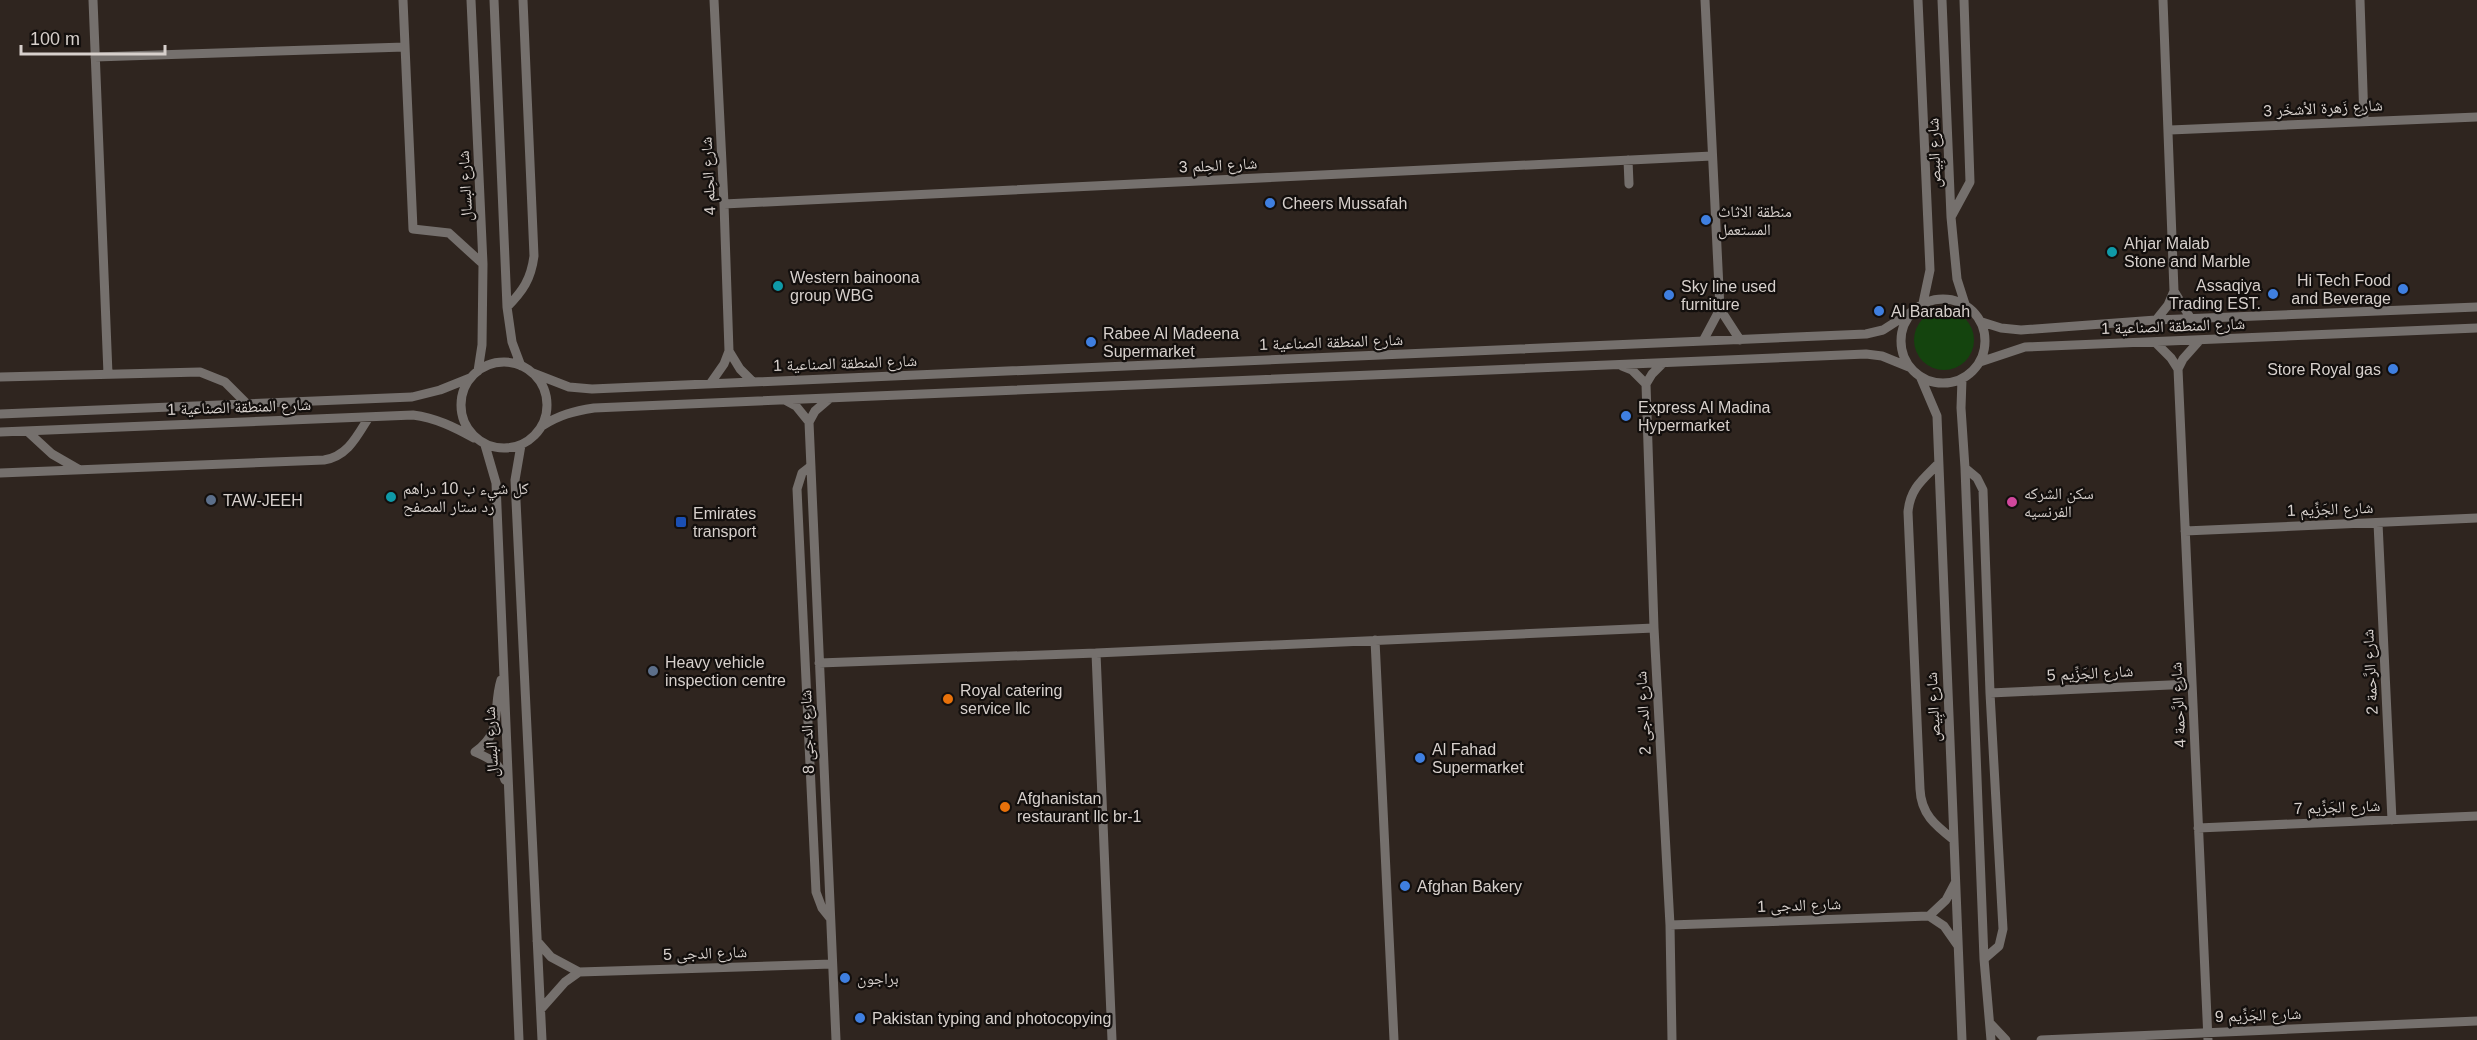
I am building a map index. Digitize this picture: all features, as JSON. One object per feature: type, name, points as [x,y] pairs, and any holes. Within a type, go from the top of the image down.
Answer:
[{"type":"street","points":[[93,0],[108,374]]},
{"type":"street","points":[[403,0],[413,229],[449,233],[483,264]]},
{"type":"street","name":"شارع البسال","points":[[471,0],[483,264],[482,345],[478,371]]},
{"type":"street","points":[[494,0],[507,307],[512,342],[521,366]]},
{"type":"street","points":[[507,307],[525,288],[532,272],[534,256],[523,0]]},
{"type":"street","name":"شارع الحِلم 4","points":[[714,0],[729,351]]},
{"type":"street","points":[[1705,0],[1720,309],[1740,340]]},
{"type":"street","name":"شارع البِيص","points":[[1918,0],[1930,270],[1923,303]]},
{"type":"street","name":"شارع البِيص","points":[[1942,0],[1951,217],[1958,279],[1965,304]]},
{"type":"street","points":[[1951,217],[1970,182],[1964,0]]},
{"type":"street","points":[[2156,320],[2168,305],[2174,291],[2170,130],[2163,0]]},
{"type":"street","points":[[2360,0],[2364,121]]},
{"type":"street","points":[[95,57],[405,47]]},
{"type":"street","name":"شارع زَهرة الأشخَر 3","points":[[2170,130],[2477,117]]},
{"type":"street","name":"شارع الحِلم 3","points":[[724,204],[1712,156]]},
{"type":"street","points":[[1628,160],[1629,184]]},
{"type":"street","points":[[2174,291],[2191,319]]},
{"type":"street","points":[[1937,298],[1952,299],[1965,304],[1982,322],[1986,335],[1985,349],[1980,362],[1962,379],[1941,383],[1920,376],[1909,367],[1902,354],[1900,339],[1903,325],[1911,312],[1923,303],[1937,298]]},
{"type":"street","name":"شارع المنطقة الصناعية 1","points":[[1982,322],[2001,328],[2021,330],[2156,320],[2477,307]]},
{"type":"street","points":[[1702,341],[1720,309]]},
{"type":"street","name":"شارع المنطقة الصناعية 1","points":[[533,373],[569,387],[592,389],[1740,340],[1866,334],[1883,330],[1911,312]]},
{"type":"street","name":"شارع المنطقة الصناعية 1","points":[[1980,362],[2025,347],[2477,328]]},
{"type":"street","points":[[2178,369],[2182,359],[2199,341]]},
{"type":"street","points":[[2155,342],[2171,358],[2178,369]]},
{"type":"street","points":[[729,351],[740,369],[753,382]]},
{"type":"street","points":[[710,384],[724,364],[729,351]]},
{"type":"street","name":"شارع المنطقة الصناعية 1","points":[[542,426],[558,416],[594,408],[1866,354],[1882,356],[1909,367]]},
{"type":"street","points":[[498,363],[521,366],[533,373],[545,392],[547,403],[542,426],[533,437],[521,445],[503,448],[485,445],[474,438],[466,428],[460,406],[461,396],[470,378],[478,371],[498,363]]},
{"type":"street","points":[[1618,365],[1632,370],[1646,384],[1652,374],[1664,363]]},
{"type":"street","name":"شارع الرَّحمة 4","points":[[2178,369],[2208,1036]]},
{"type":"street","points":[[0,377],[200,372],[225,382],[247,404]]},
{"type":"street","name":"شارع البِيص","points":[[1920,376],[1937,416],[1937,465],[1957,879],[1962,1040]]},
{"type":"street","name":"شارع المنطقة الصناعية 1","points":[[0,414],[412,397],[440,390],[470,378]]},
{"type":"street","points":[[1962,379],[1961,408],[1984,959],[1991,1040]]},
{"type":"street","name":"شارع الدجى 2","points":[[1646,384],[1654,628],[1670,925],[1672,1040]]},
{"type":"street","points":[[784,400],[796,406],[808,422],[820,406],[830,398]]},
{"type":"street","name":"شارع المنطقة الصناعية 1","points":[[0,432],[413,415],[429,417],[474,438]]},
{"type":"street","points":[[0,473],[331,459],[348,448],[369,417]]},
{"type":"street","name":"شارع الدجى 8","points":[[808,422],[836,1040]]},
{"type":"street","points":[[27,431],[52,454],[81,470]]},
{"type":"street","name":"شارع البسال","points":[[485,445],[496,483],[519,1040]]},
{"type":"street","points":[[521,445],[515,480],[542,1040]]},
{"type":"street","points":[[1937,465],[1915,487],[1909,499],[1908,512],[1920,789],[1922,807],[1928,818],[1954,840]]},
{"type":"street","points":[[811,466],[799,478],[797,489],[816,892],[822,908],[830,918]]},
{"type":"street","points":[[1965,468],[1977,478],[1983,490],[1990,693],[2003,934],[1996,949],[1984,959]]},
{"type":"street","name":"شارع الجَزِّيم 1","points":[[2185,531],[2477,518]]},
{"type":"street","name":"شارع الرَّحمة 2","points":[[2378,522],[2392,820]]},
{"type":"street","points":[[819,663],[1654,628]]},
{"type":"street","points":[[1375,640],[1394,1040]]},
{"type":"street","points":[[1096,653],[1112,1040]]},
{"type":"street","points":[[503,675],[496,695],[496,728],[484,746],[476,753],[497,763],[502,769],[508,791]]},
{"type":"street","name":"شارع الجَزِّيم 5","points":[[1990,693],[2192,684]]},
{"type":"street","name":"شارع الجَزِّيم 7","points":[[2198,828],[2477,816]]},
{"type":"street","points":[[1957,879],[1946,900],[1929,916],[1950,932],[1959,948]]},
{"type":"street","name":"شارع الدجى 1","points":[[1670,925],[1929,916]]},
{"type":"street","name":"شارع الدجى 5","points":[[537,941],[551,957],[579,972],[832,964]]},
{"type":"street","points":[[541,1009],[565,982],[579,972]]},
{"type":"street","name":"شارع الجَزِّيم 9","points":[[2041,1040],[2208,1036],[2477,1021]]},
{"type":"street","points":[[1990,1023],[2006,1040]]},
{"type":"green space","points":[[1944,310],[1965,319],[1974,340],[1965,361],[1944,370],[1923,361],[1914,340],[1923,319]]},
{"type":"place","name":"Cheers Mussafah","points":[[1270,203]]},
{"type":"place","name":"منطقة الاثاث المستعمل","points":[[1706,220]]},
{"type":"place","name":"Ahjar Malab Stone and Marble","points":[[2112,252]]},
{"type":"place","name":"Western bainoona group WBG","points":[[778,286]]},
{"type":"place","name":"Hi Tech Food and Beverage","points":[[2403,289]]},
{"type":"place","name":"Assaqiya Trading EST.","points":[[2273,294]]},
{"type":"place","name":"Sky line used furniture","points":[[1669,295]]},
{"type":"place","name":"Al Barabah","points":[[1879,311]]},
{"type":"place","name":"Rabee Al Madeena Supermarket","points":[[1091,342]]},
{"type":"place","name":"Store Royal gas","points":[[2393,369]]},
{"type":"place","name":"Express Al Madina Hypermarket","points":[[1626,416]]},
{"type":"place","name":"كل شيء ب 10 دراهم رد ستار المصفح","points":[[391,497]]},
{"type":"place","name":"TAW-JEEH","points":[[211,500]]},
{"type":"place","name":"سكن الشركه الفرنسيه","points":[[2012,502]]},
{"type":"place","name":"Emirates transport","points":[[681,522]]},
{"type":"place","name":"Heavy vehicle inspection centre","points":[[653,671]]},
{"type":"place","name":"Royal catering service llc","points":[[948,699]]},
{"type":"place","name":"Al Fahad Supermarket","points":[[1420,758]]},
{"type":"place","name":"Afghanistan restaurant llc br-1","points":[[1005,807]]},
{"type":"place","name":"Afghan Bakery","points":[[1405,886]]},
{"type":"place","name":"براجون","points":[[845,978]]},
{"type":"place","name":"Pakistan typing and photocopying","points":[[860,1018]]}]
